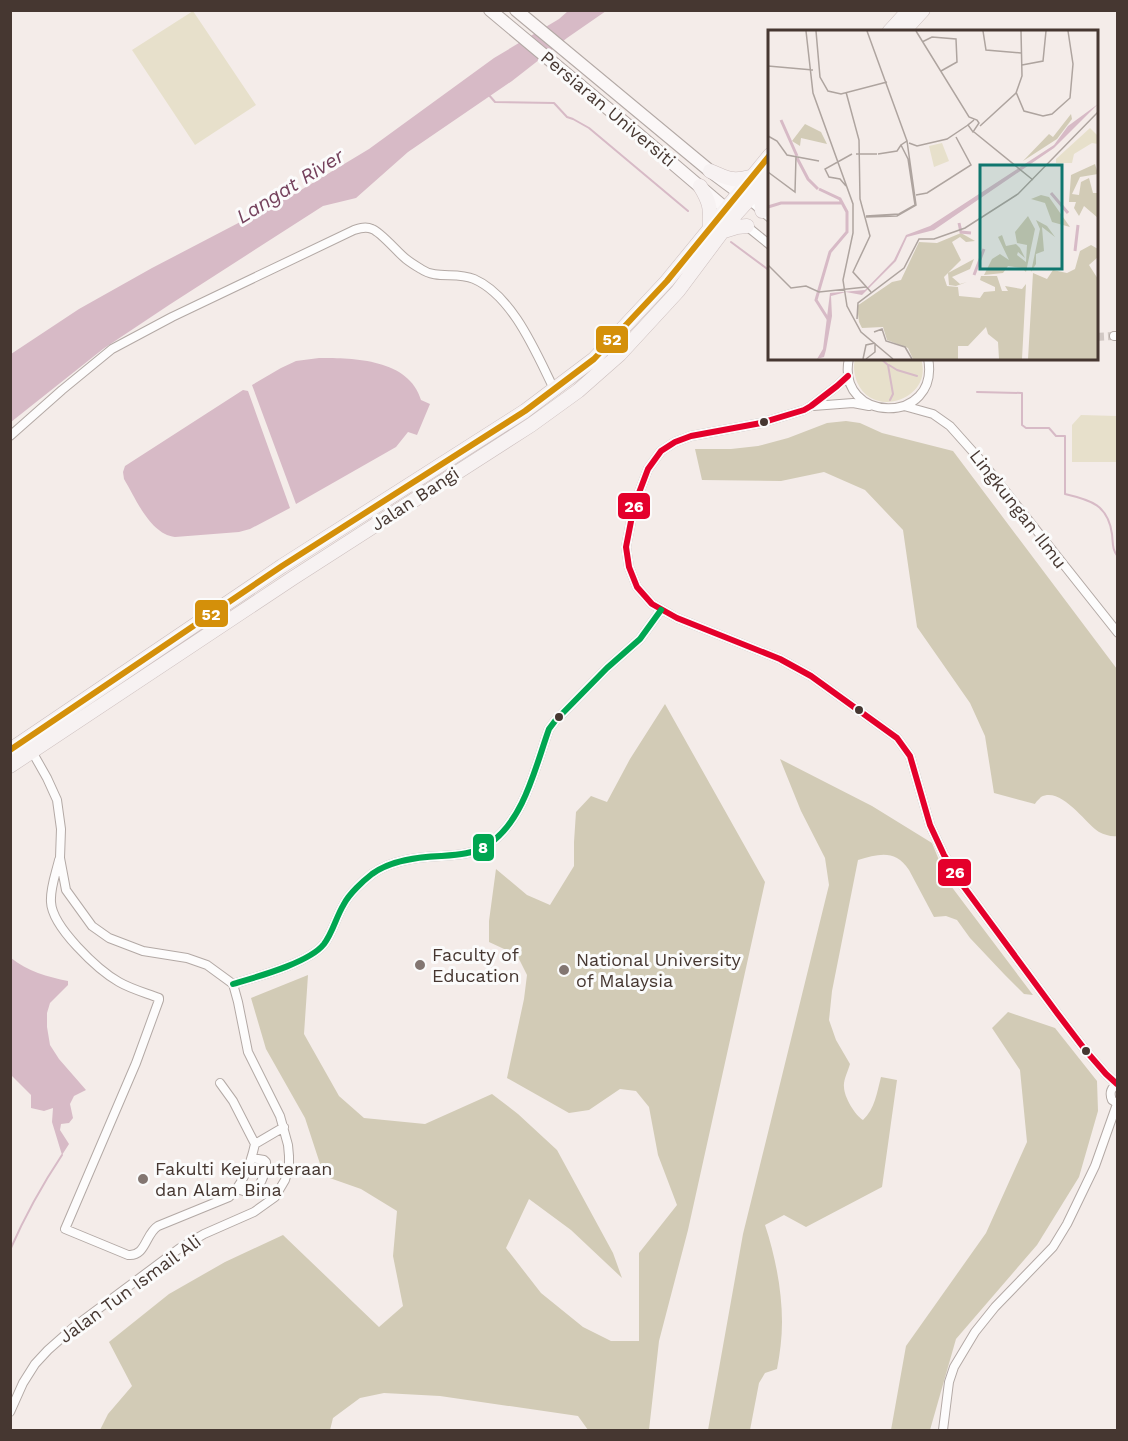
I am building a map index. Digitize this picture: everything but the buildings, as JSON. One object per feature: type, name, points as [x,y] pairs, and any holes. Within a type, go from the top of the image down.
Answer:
[{"type":"main road","name":"Persiaran Universiti","points":[[490,10],[730,212]]},
{"type":"main road","name":"Persiaran Universiti","points":[[516,10],[743,196]]},
{"type":"main road","points":[[891,30],[909,10]]},
{"type":"main road","points":[[905,30],[923,10]]},
{"type":"main road","name":"Jalan Bangi","points":[[743,196],[750,177],[768,157]]},
{"type":"main road","points":[[710,171],[730,180],[750,177]]},
{"type":"main road","points":[[766,214],[761,197],[768,177]]},
{"type":"main road","name":"Jalan Bangi","points":[[10,766],[29,746],[282,566],[525,411],[594,359],[667,281],[710,228],[730,212],[743,196],[768,177]]},
{"type":"main road","points":[[700,186],[709,200],[710,228]]},
{"type":"main road","name":"Jalan Bangi","points":[[10,750],[29,746],[531,425],[578,391],[620,354],[671,299],[724,231],[730,212]]},
{"type":"main road","points":[[724,231],[737,226],[747,226]]},
{"type":"street","points":[[743,196],[766,214]]},
{"type":"street","points":[[730,212],[768,243]]},
{"type":"street","points":[[10,436],[112,349],[208,299],[364,227],[374,229],[406,259],[427,273],[463,275],[477,280],[497,294],[508,306],[531,344],[554,389]]},
{"type":"street","points":[[849,360],[850,384],[860,398],[875,407]]},
{"type":"street","points":[[928,360],[928,377]]},
{"type":"street","points":[[904,406],[920,395],[936,360]]},
{"type":"street","points":[[848,376],[812,406],[788,416],[691,436],[661,451],[648,469],[638,491],[626,546],[629,567],[637,587],[652,604],[677,618],[780,659],[811,676],[897,738],[910,756],[930,825],[944,855],[964,887],[1084,1049],[1117,1084],[1110,1096],[1117,1104],[1095,1166],[1058,1240],[995,1307],[975,1332],[958,1360],[949,1382],[943,1431]]},
{"type":"street","name":"Lingkungan Ilmu","points":[[812,406],[853,403],[885,409],[904,406],[933,414],[950,426],[983,463],[1118,633]]},
{"type":"street","points":[[60,858],[66,890],[92,926],[109,938],[143,951],[187,958],[207,966],[233,984],[312,955],[323,945],[344,903],[366,878],[378,870],[392,863],[429,857],[457,856],[488,845],[512,822],[523,804],[549,729],[608,668],[640,639],[661,610]]},
{"type":"street","points":[[29,746],[57,800],[61,829],[60,858],[52,890],[52,912],[90,960],[120,982],[159,998],[136,1063],[65,1229],[128,1255],[136,1255],[141,1252],[153,1229],[229,1197],[237,1188],[252,1158],[255,1143],[233,1101],[220,1083]]},
{"type":"street","name":"Jalan Tun Ismail Ali","points":[[10,1412],[23,1383],[35,1364],[74,1327],[180,1248],[204,1234],[254,1212],[275,1197],[285,1180],[289,1166],[284,1127],[248,1052],[233,984]]},
{"type":"street","points":[[255,1143],[284,1127]]},
{"type":"street","points":[[237,1188],[248,1192],[259,1186],[266,1162],[252,1158]]},
{"type":"shaded area","points":[[193,11],[256,105],[195,145],[132,50]]},
{"type":"shaded area","points":[[568,11],[606,11],[512,81],[408,152],[356,198],[323,206],[169,305],[103,349],[11,422],[11,354],[79,309],[296,193],[369,149],[494,58],[559,19]]},
{"type":"shaded area","points":[[319,358],[363,360],[393,369],[415,386],[421,400],[430,404],[417,435],[408,432],[396,447],[296,504],[252,385],[296,361]]},
{"type":"shaded area","points":[[855,360],[921,360],[923,373],[919,385],[911,394],[900,400],[888,402],[876,400],[865,394],[857,382]]},
{"type":"shaded area","points":[[243,390],[248,391],[290,508],[250,529],[239,532],[175,537],[166,534],[151,523],[139,505],[124,479],[125,466]]},
{"type":"shaded area","points":[[1081,415],[1117,416],[1117,462],[1072,462],[1072,425]]},
{"type":"shaded area","points":[[846,421],[860,423],[882,433],[953,451],[1117,669],[1117,836],[1108,836],[1099,832],[1072,807],[1057,797],[1049,795],[1041,797],[1035,804],[994,793],[985,736],[970,703],[917,627],[903,530],[865,490],[824,472],[781,481],[702,480],[695,449],[758,446],[788,438],[827,423]]},
{"type":"shaded area","points":[[665,704],[765,882],[688,1230],[659,1341],[649,1430],[588,1430],[578,1416],[440,1396],[384,1393],[360,1398],[333,1418],[330,1430],[100,1430],[108,1414],[132,1386],[109,1342],[169,1294],[225,1262],[283,1235],[379,1327],[403,1306],[393,1256],[397,1211],[361,1189],[324,1176],[305,1118],[266,1049],[251,998],[308,975],[304,1034],[339,1096],[364,1118],[425,1124],[492,1094],[518,1114],[557,1150],[613,1253],[622,1278],[571,1230],[529,1199],[506,1248],[541,1293],[583,1327],[611,1341],[639,1341],[639,1253],[677,1205],[658,1155],[649,1107],[636,1091],[620,1089],[589,1110],[569,1113],[507,1078],[527,975],[517,955],[489,942],[489,921],[496,869],[527,895],[550,905],[574,866],[576,812],[591,796],[607,802],[630,759]]},
{"type":"shaded area","points":[[780,759],[872,806],[932,843],[948,882],[1033,995],[1024,994],[970,938],[957,920],[946,916],[934,917],[904,863],[886,855],[858,860],[832,991],[829,1020],[836,1040],[850,1064],[844,1087],[850,1105],[860,1118],[863,1120],[870,1111],[881,1077],[897,1080],[882,1187],[806,1227],[784,1215],[765,1225],[775,1260],[781,1298],[782,1334],[777,1369],[765,1373],[759,1383],[750,1430],[708,1430],[743,1234],[829,885],[825,858],[801,811]]},
{"type":"shaded area","points":[[11,958],[38,973],[68,981],[68,985],[50,1003],[47,1027],[50,1045],[86,1090],[74,1096],[70,1104],[73,1118],[69,1123],[61,1124],[60,1130],[69,1144],[62,1155],[52,1122],[53,1108],[44,1111],[31,1108],[31,1095],[11,1075]]},
{"type":"shaded area","points":[[1008,1012],[1055,1028],[1097,1081],[1098,1111],[1079,1177],[1037,1245],[956,1339],[930,1430],[891,1430],[906,1346],[986,1233],[1027,1142],[1020,1070],[992,1028]]},
{"type":"waterway","points":[[488,94],[495,102],[554,103],[567,117],[589,128],[688,211]]},
{"type":"waterway","points":[[731,242],[768,270]]},
{"type":"waterway","points":[[882,360],[888,365],[893,394],[890,400]]},
{"type":"waterway","points":[[889,365],[917,376]]},
{"type":"waterway","points":[[977,392],[1022,393],[1022,425],[1026,428],[1049,428],[1056,436],[1065,436],[1065,494],[1097,505],[1102,510],[1110,524],[1114,549],[1118,557]]},
{"type":"waterway","points":[[10,1250],[34,1201],[62,1155]]},
{"type":"tunnel","points":[[1098,337],[1114,336]]},
{"type":"transit line","name":"52","points":[[10,750],[282,566],[525,411],[594,359],[667,281],[768,157]]},
{"type":"transit line","name":"26","points":[[848,376],[804,410],[761,423],[691,436],[661,451],[648,469],[634,506],[626,547],[629,567],[637,587],[652,604],[677,618],[780,659],[811,676],[897,738],[910,756],[930,825],[944,855],[964,887],[1086,1051],[1117,1084]]},
{"type":"transit line","name":"8","points":[[233,984],[295,963],[317,951],[327,939],[349,896],[379,869],[405,860],[472,852],[489,844],[501,834],[520,807],[527,792],[549,729],[607,668],[640,639],[661,610]]},
{"type":"place","name":"Faculty of Education","points":[[420,965]]},
{"type":"place","name":"National University of Malaysia","points":[[564,970]]},
{"type":"place","name":"Fakulti Kejuruteraan dan Alam Bina","points":[[143,1179]]},
{"type":"water label","name":"Langat River","points":[[290,186]]}]
